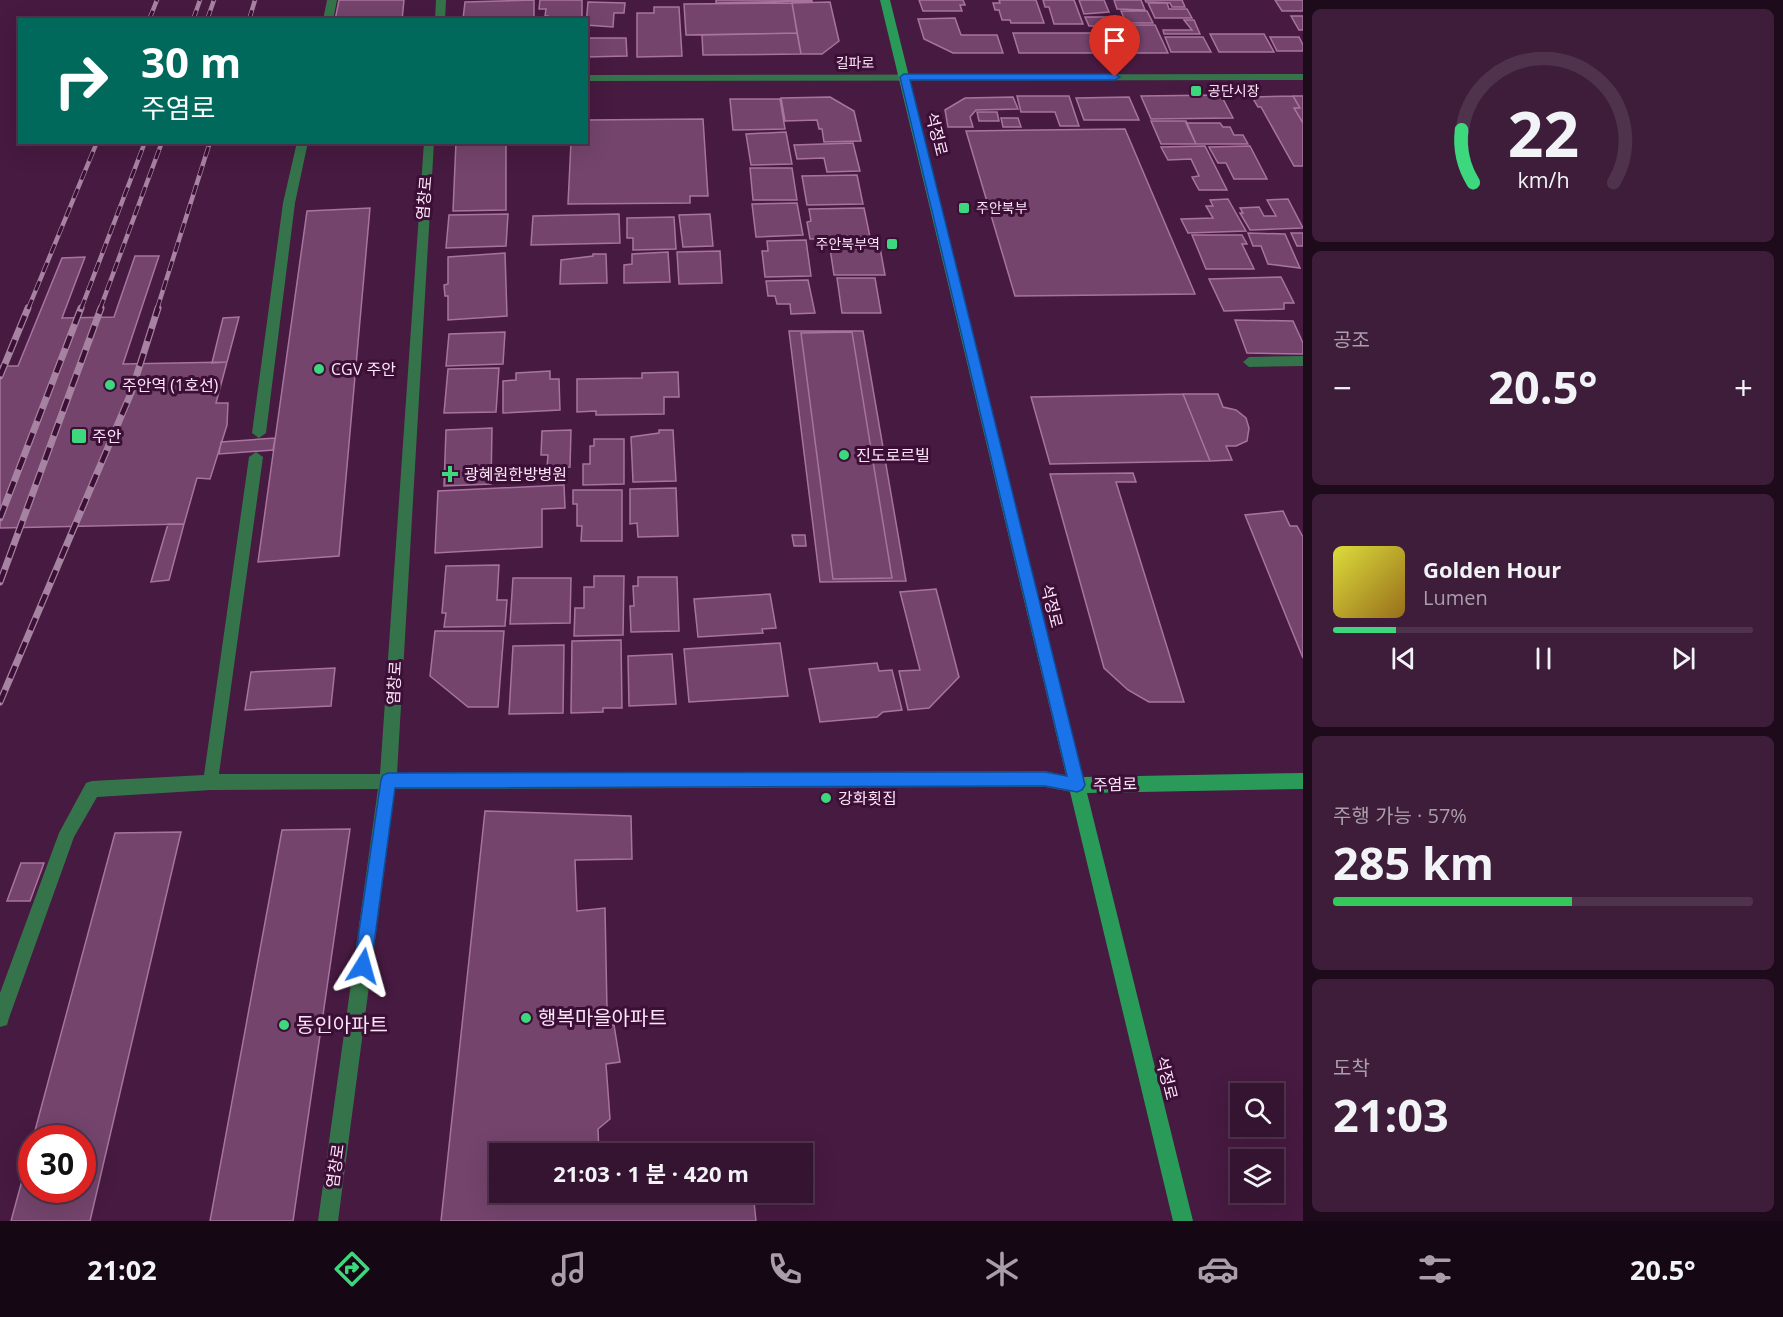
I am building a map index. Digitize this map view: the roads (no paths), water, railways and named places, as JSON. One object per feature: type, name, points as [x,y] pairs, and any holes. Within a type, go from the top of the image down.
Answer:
[{"type":"main road","name":"석정로","points":[[885,0],[1183,1221]]},
{"type":"main road","name":"주염로","points":[[1077,785],[1303,781]]},
{"type":"street","points":[[328,18],[332,0]]},
{"type":"street","points":[[440,18],[441,0]]},
{"type":"street","name":"길파로","points":[[588,78],[1303,77]]},
{"type":"street","points":[[259,433],[290,203],[303,144]]},
{"type":"street","name":"염창로","points":[[328,1221],[388,780],[429,144]]},
{"type":"street","points":[[1249,362],[1303,361]]},
{"type":"street","points":[[211,782],[256,457]]},
{"type":"street","name":"주염로","points":[[0,1018],[67,833],[92,789],[211,782],[388,780],[1045,779],[1077,785]]},
{"type":"railway","points":[[150,18],[157,0]]},
{"type":"railway","points":[[194,18],[200,0]]},
{"type":"railway","points":[[208,18],[214,0]]},
{"type":"railway","points":[[250,18],[255,0]]},
{"type":"railway","points":[[28,309],[96,144]]},
{"type":"railway","points":[[81,309],[144,144]]},
{"type":"railway","points":[[100,309],[161,144]]},
{"type":"railway","points":[[157,309],[209,144]]},
{"type":"railway","points":[[0,376],[28,308]]},
{"type":"railway","points":[[0,518],[81,308]]},
{"type":"railway","points":[[0,582],[101,308]]},
{"type":"railway","points":[[0,702],[131,393],[158,308]]},
{"type":"place","name":"공단시장","points":[[1196,91]]},
{"type":"place","name":"주안북부","points":[[964,208]]},
{"type":"place","name":"주안북부역","points":[[892,244]]},
{"type":"place","name":"CGV 주안","points":[[319,369]]},
{"type":"place","name":"주안역 (1호선)","points":[[110,385]]},
{"type":"place","name":"주안","points":[[79,436]]},
{"type":"place","name":"진도로르빌","points":[[844,455]]},
{"type":"place","name":"광혜원한방병원","points":[[450,474]]},
{"type":"place","name":"강화횟집","points":[[826,798]]},
{"type":"place","name":"행복마을아파트","points":[[526,1018]]},
{"type":"place","name":"동인아파트","points":[[284,1025]]}]
